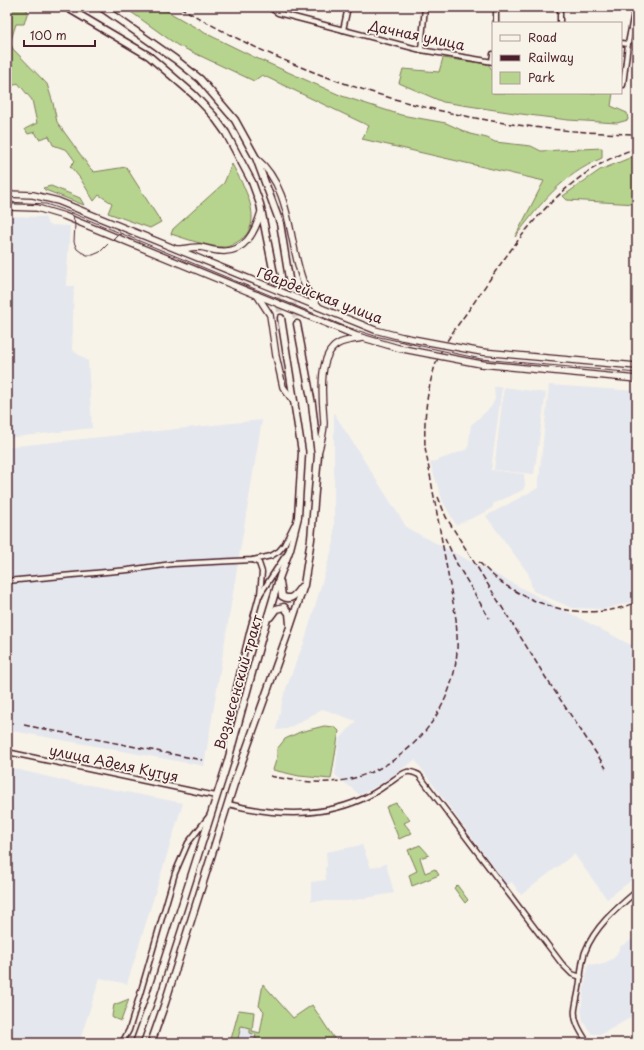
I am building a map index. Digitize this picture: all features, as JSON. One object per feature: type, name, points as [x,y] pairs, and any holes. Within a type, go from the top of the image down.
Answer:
[{"type":"main road","points":[[66,7],[149,56],[194,95],[213,115],[226,132],[252,182],[261,212],[275,279]]},
{"type":"main road","points":[[101,7],[176,59],[200,79],[235,120],[256,158],[280,223],[290,285]]},
{"type":"main road","points":[[256,158],[270,172],[278,187],[290,223],[303,281],[310,296],[319,308]]},
{"type":"main road","name":"Гвардейская улица","points":[[7,194],[33,195],[58,201],[374,330],[402,337],[482,352],[637,366]]},
{"type":"main road","name":"Гвардейская улица","points":[[7,207],[37,208],[64,216],[364,338],[398,348],[480,364],[637,379]]},
{"type":"main road","points":[[176,250],[200,247],[221,251],[231,251],[240,247],[252,235],[261,212]]},
{"type":"main road","points":[[256,295],[269,311],[276,356],[283,387],[295,403]]},
{"type":"main road","name":"Вознесенский тракт","points":[[136,1043],[152,999],[212,813],[264,629],[290,549],[298,517],[302,452],[281,318]]},
{"type":"main road","name":"Вознесенский тракт","points":[[151,1043],[166,1003],[228,804],[304,585],[311,539],[318,455],[312,404],[296,324]]},
{"type":"main road","points":[[318,455],[323,435],[324,423],[322,392],[324,364],[327,355],[337,344],[364,338]]},
{"type":"main road","points":[[280,576],[281,592],[282,596],[285,598],[295,595],[304,585]]},
{"type":"main road","points":[[264,629],[272,613],[281,607],[288,613],[290,627]]},
{"type":"street","name":"Дачная улица","points":[[269,7],[278,12],[421,50],[492,61]]},
{"type":"street","points":[[278,12],[280,7]]},
{"type":"street","points":[[342,30],[348,7]]},
{"type":"street","points":[[421,50],[425,7]]},
{"type":"street","points":[[496,7],[496,22]]},
{"type":"street","points":[[560,7],[560,22]]},
{"type":"street","points":[[622,85],[635,7]]},
{"type":"street","points":[[622,43],[628,44]]},
{"type":"street","points":[[7,581],[128,570],[172,564],[253,560],[271,556],[279,551],[284,545],[298,517]]},
{"type":"street","points":[[260,596],[290,549]]},
{"type":"street","points":[[227,764],[233,700],[249,633],[260,596],[262,572],[259,563],[253,560]]},
{"type":"street","name":"улица Аделя Кутуя","points":[[7,752],[129,779],[216,796]]},
{"type":"street","points":[[228,804],[250,810],[281,813],[318,812],[341,807],[358,801],[380,790],[406,772],[414,772],[419,775],[562,964],[572,974],[581,977]]},
{"type":"street","points":[[122,1043],[140,994],[175,873],[188,843],[201,824],[212,813]]},
{"type":"street","points":[[588,1043],[581,1031],[574,1011],[585,952],[594,934],[611,913],[637,891]]},
{"type":"shaded area","points":[[7,216],[45,217],[48,225],[70,226],[66,286],[74,286],[72,350],[88,361],[92,428],[7,438]]},
{"type":"shaded area","points":[[549,385],[637,391],[637,497],[634,518],[637,520],[637,574],[634,601],[605,609],[572,608],[533,591],[528,573],[486,516],[538,488]]},
{"type":"shaded area","points":[[494,387],[502,387],[491,470],[524,474],[525,485],[523,490],[493,504],[493,507],[486,512],[456,525],[443,502],[430,463],[468,449],[471,425],[491,407],[495,399]]},
{"type":"shaded area","points":[[504,387],[546,393],[534,474],[494,470]]},
{"type":"shaded area","points":[[334,413],[407,528],[629,644],[637,644],[637,876],[607,899],[574,854],[521,895],[512,882],[507,885],[415,760],[382,783],[360,795],[335,775],[339,740],[356,721],[323,709],[287,729],[276,730],[284,694],[304,643],[334,542]]},
{"type":"shaded area","points":[[262,420],[204,766],[7,730],[7,447]]},
{"type":"shaded area","points":[[637,586],[637,638],[632,638]]},
{"type":"shaded area","points":[[7,767],[78,784],[183,803],[127,984],[100,978],[79,1043],[7,1043]]},
{"type":"shaded area","points":[[362,845],[371,868],[386,864],[394,893],[349,901],[311,901],[311,882],[326,880],[326,852]]},
{"type":"shaded area","points":[[637,937],[637,1014],[602,1034],[592,1034],[583,1022],[581,1009],[588,964],[600,965],[614,958],[621,946]]},
{"type":"shaded area","points":[[234,1026],[276,1035],[310,1043],[230,1043]]},
{"type":"shaded area","points":[[431,1035],[434,1043],[409,1043],[423,1039]]},
{"type":"green space","points":[[7,7],[22,7],[28,11],[24,24],[16,24],[10,43],[13,49],[47,84],[57,122],[94,172],[126,167],[161,222],[150,228],[108,213],[112,203],[99,195],[94,201],[80,178],[70,166],[75,161],[67,150],[53,145],[49,136],[39,139],[35,132],[28,134],[25,129],[37,123],[32,100],[18,83],[9,88],[7,84]]},
{"type":"green space","points":[[124,7],[160,7],[205,33],[254,57],[342,96],[401,115],[446,123],[470,134],[487,138],[495,142],[531,146],[541,151],[602,148],[602,158],[575,173],[553,191],[534,212],[515,237],[544,181],[362,139],[369,126],[262,75],[254,81],[177,45]]},
{"type":"green space","points":[[443,58],[488,64],[492,70],[492,94],[613,94],[611,106],[627,113],[628,120],[617,123],[568,120],[443,102],[399,83],[403,69],[439,72]]},
{"type":"green space","points":[[637,155],[637,204],[567,200],[563,196],[600,170]]},
{"type":"green space","points":[[232,164],[242,182],[250,204],[252,214],[251,224],[247,233],[239,241],[226,247],[203,244],[171,234],[173,229],[224,183]]},
{"type":"green space","points":[[51,186],[80,198],[84,205],[43,188]]},
{"type":"green space","points":[[324,726],[335,727],[339,731],[331,779],[299,776],[273,770],[277,757],[277,749],[285,739],[300,732]]},
{"type":"green space","points":[[396,803],[410,820],[404,823],[412,833],[399,839],[386,807]]},
{"type":"green space","points":[[420,845],[429,855],[420,858],[425,873],[435,869],[439,875],[412,886],[409,875],[417,871],[408,850]]},
{"type":"green space","points":[[457,885],[468,900],[465,903],[454,888]]},
{"type":"green space","points":[[263,984],[293,1018],[312,1005],[337,1043],[271,1043],[255,1039],[256,1035],[250,1033],[250,1028],[241,1026],[237,1043],[230,1043],[239,1010],[254,1012],[252,1031],[260,1033],[264,1011],[259,1006]]},
{"type":"green space","points":[[129,999],[121,1021],[113,1018],[114,1005]]},
{"type":"tunnel","points":[[275,279],[281,318]]},
{"type":"tunnel","points":[[290,285],[297,324]]},
{"type":"tram line","points":[[7,202],[46,204],[72,213],[344,326],[375,336],[481,359],[637,373]]},
{"type":"tram line","points":[[72,213],[75,224],[74,242],[77,249],[87,255],[93,255],[100,252],[117,235],[121,234]]},
{"type":"railway","points":[[180,7],[232,36],[287,61],[343,83],[400,100],[458,115],[517,125],[577,131],[637,134]]},
{"type":"railway","points":[[270,776],[300,781],[330,782],[353,778],[376,770],[396,758],[414,743],[442,706],[451,684],[456,661],[457,640],[456,619],[425,447],[426,406],[435,366],[446,342],[506,256],[543,211],[563,191],[585,174],[610,159],[637,148]]},
{"type":"railway","points":[[438,497],[446,517],[546,678],[606,768]]},
{"type":"railway","points":[[445,538],[457,564],[489,618]]},
{"type":"railway","points":[[479,562],[494,577],[507,586],[526,597],[557,608],[573,611],[605,611],[621,608],[637,602]]},
{"type":"railway","points":[[24,725],[202,760]]}]
